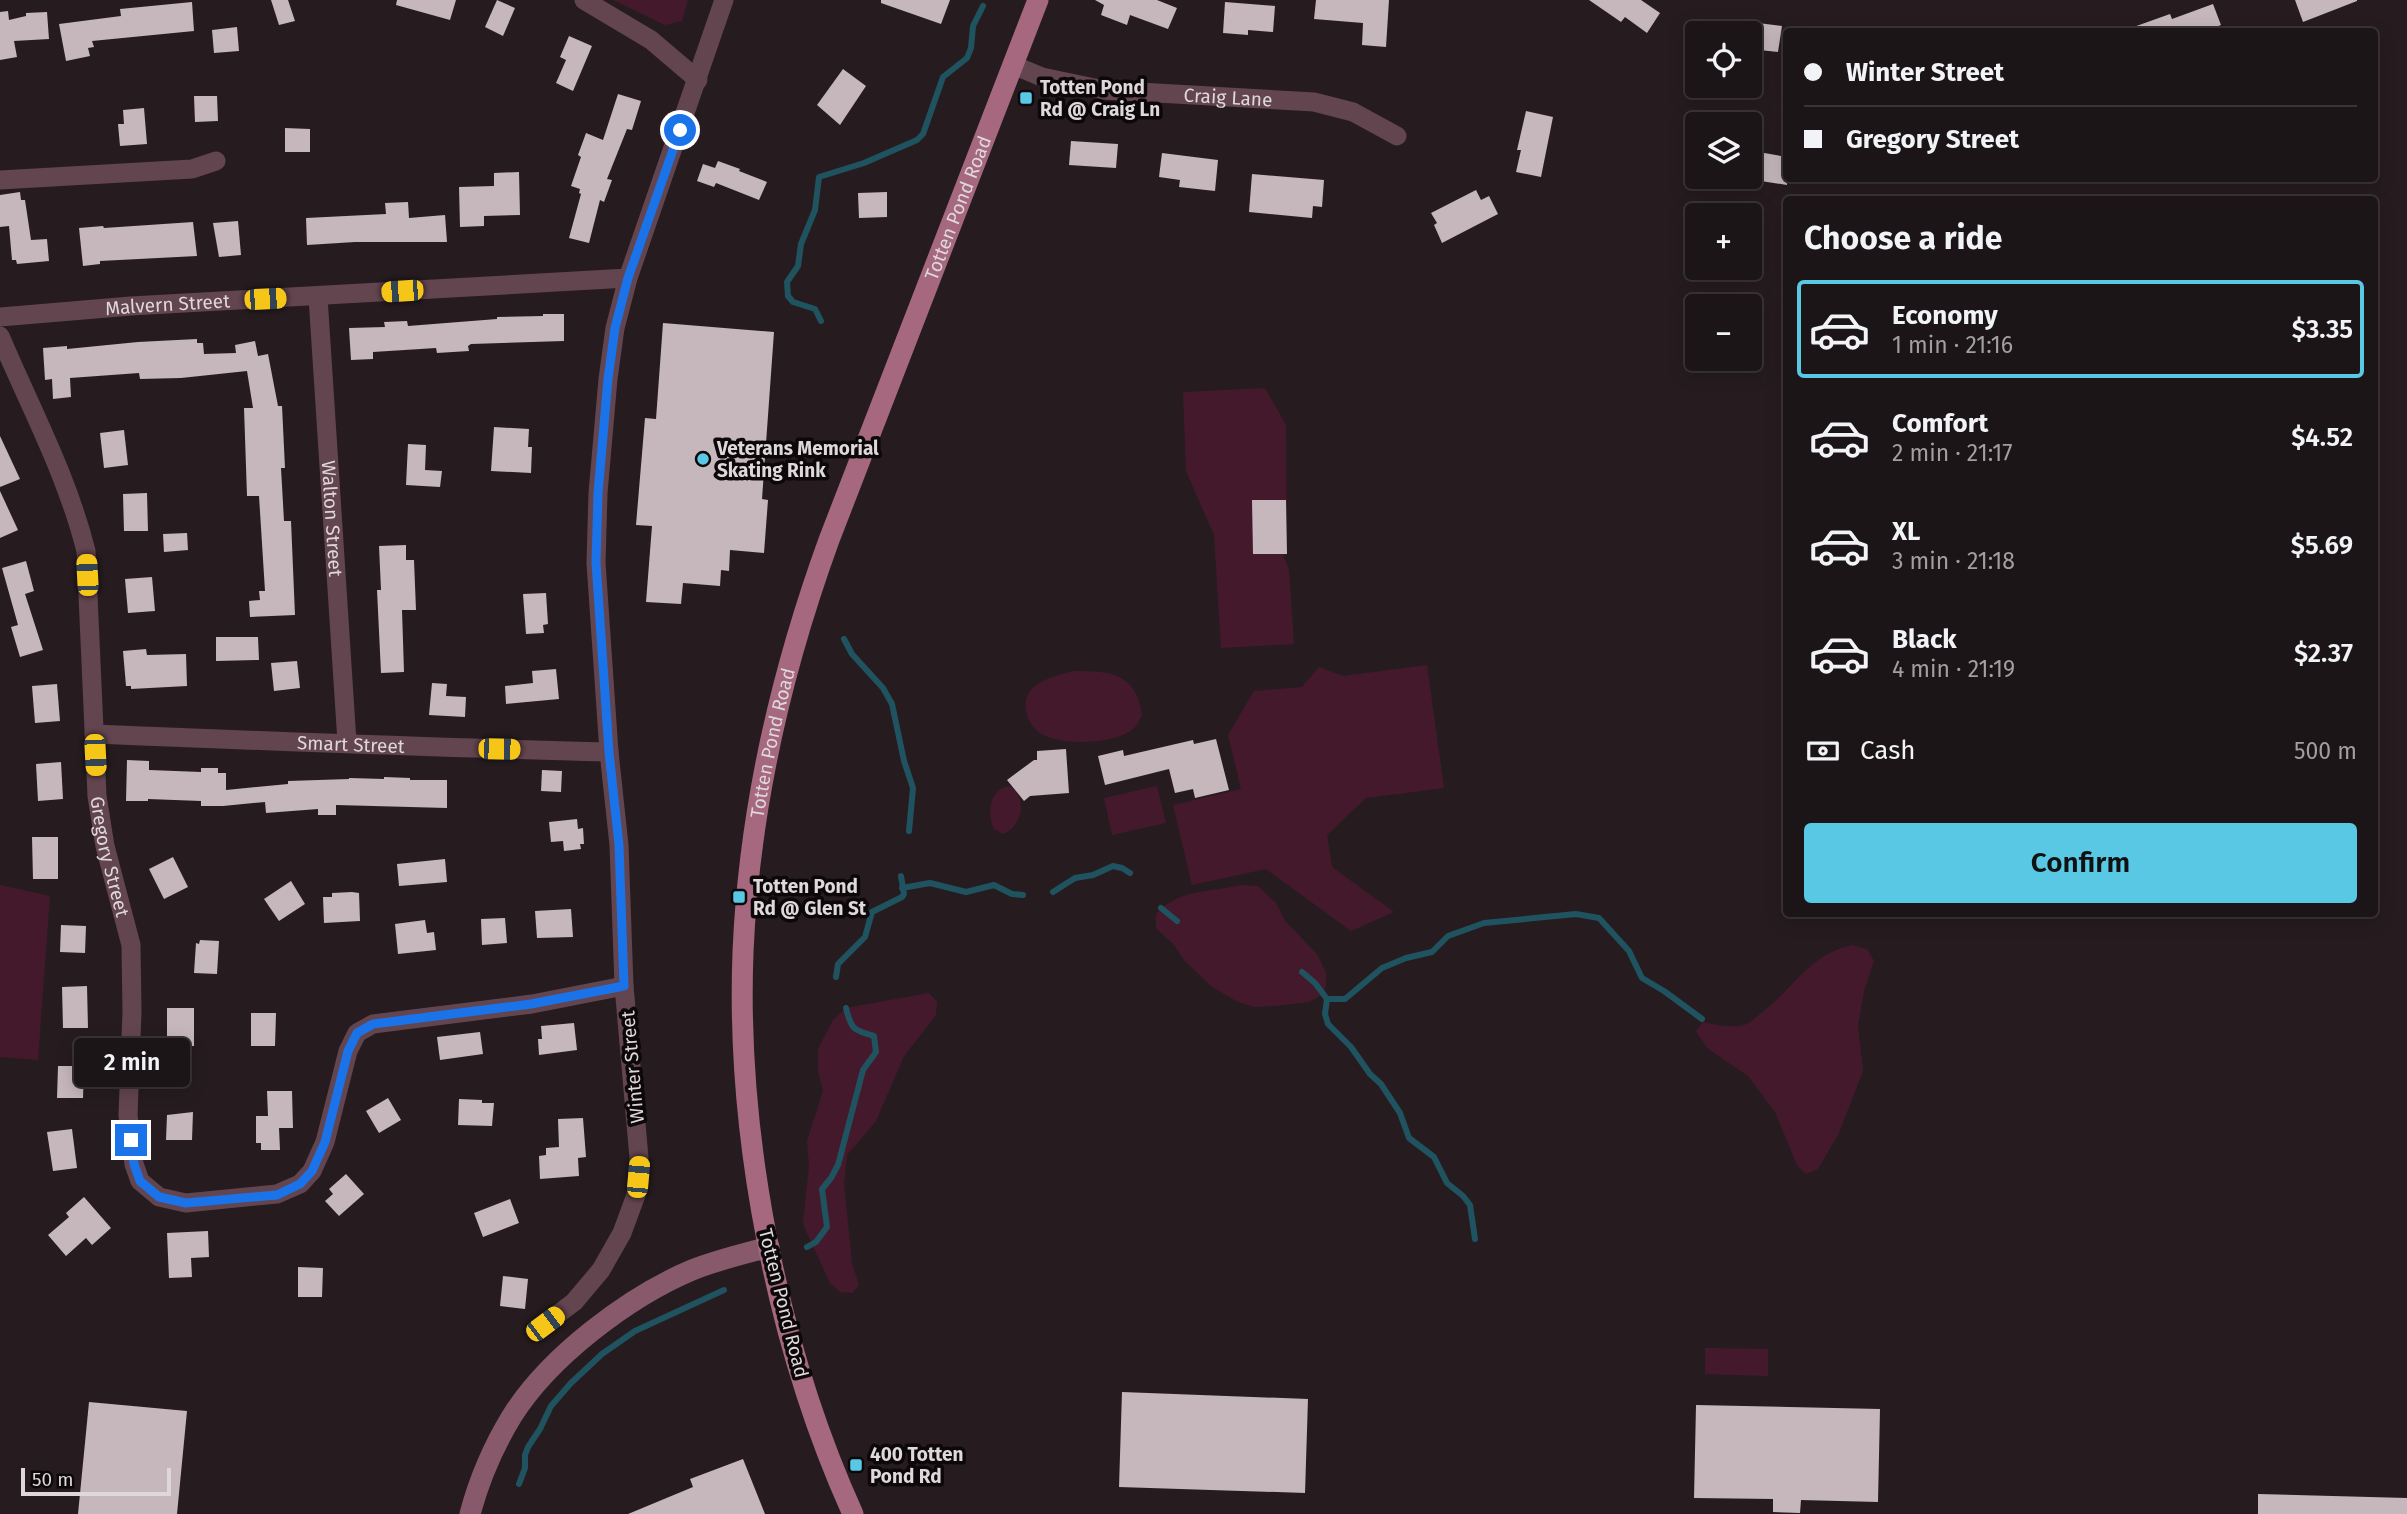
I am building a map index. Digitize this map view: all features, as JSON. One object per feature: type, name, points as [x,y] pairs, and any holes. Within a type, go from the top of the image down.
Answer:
[{"type":"main road","name":"Totten Pond Road","points":[[853,1514],[831,1462],[799,1371],[769,1247],[750,1113],[743,1024],[746,916],[754,841],[772,732],[795,639],[821,561],[1038,0]]},
{"type":"street","points":[[584,0],[651,40],[698,80]]},
{"type":"street","name":"Winter Street","points":[[545,1324],[574,1302],[601,1270],[622,1233],[636,1195],[639,1158],[624,986],[619,845],[609,752],[596,563],[598,493],[615,328],[628,278],[724,0]]},
{"type":"street","name":"Craig Lane","points":[[1013,65],[1042,77],[1104,90],[1314,102],[1353,112],[1397,136]]},
{"type":"street","points":[[0,180],[192,169],[216,161]]},
{"type":"street","name":"Malvern Street","points":[[0,317],[131,306],[628,278]]},
{"type":"street","name":"Walton Street","points":[[318,297],[346,742]]},
{"type":"street","name":"Gregory Street","points":[[0,336],[57,463],[77,515],[86,551],[97,796],[105,846],[131,945],[132,1012],[128,1115],[134,1164],[140,1181],[159,1197],[186,1203],[277,1195],[300,1184],[312,1171],[325,1142],[348,1051],[357,1033],[373,1024],[531,1004],[624,986]]},
{"type":"street","name":"Smart Street","points":[[94,734],[609,752]]},
{"type":"street","points":[[470,1514],[484,1470],[513,1414],[561,1359],[614,1315],[668,1282],[709,1264],[769,1247]]},
{"type":"shaded area","points":[[613,0],[688,0],[682,21],[665,25]]},
{"type":"shaded area","points":[[1265,388],[1286,425],[1287,554],[1283,555],[1289,570],[1294,644],[1221,648],[1214,535],[1186,471],[1183,392]]},
{"type":"shaded area","points":[[1427,665],[1444,788],[1366,798],[1327,835],[1332,867],[1394,912],[1351,931],[1266,869],[1192,885],[1173,805],[1241,789],[1228,735],[1254,691],[1302,687],[1319,667],[1343,676]]},
{"type":"shaded area","points":[[1074,671],[1110,674],[1128,683],[1139,701],[1142,715],[1134,728],[1113,738],[1087,742],[1060,740],[1037,731],[1027,713],[1026,701],[1029,693],[1041,682]]},
{"type":"shaded area","points":[[1010,786],[1019,798],[1020,812],[1015,825],[1003,834],[994,829],[990,809],[998,791]]},
{"type":"shaded area","points":[[1157,786],[1166,823],[1112,835],[1104,798]]},
{"type":"shaded area","points":[[0,885],[50,896],[38,1060],[0,1057]]},
{"type":"shaded area","points":[[1241,885],[1258,886],[1276,903],[1285,921],[1317,954],[1326,973],[1326,986],[1322,995],[1309,1002],[1274,1006],[1254,1007],[1236,1001],[1212,987],[1156,928],[1156,914],[1174,900]]},
{"type":"shaded area","points":[[1852,945],[1867,949],[1874,961],[1864,991],[1858,1025],[1863,1071],[1838,1135],[1818,1169],[1806,1174],[1797,1165],[1775,1112],[1748,1076],[1707,1048],[1696,1031],[1703,1022],[1730,1026],[1747,1024],[1824,956]]},
{"type":"shaded area","points":[[929,993],[937,1002],[936,1015],[904,1056],[876,1121],[847,1155],[844,1184],[852,1263],[859,1285],[852,1293],[840,1292],[830,1283],[803,1224],[809,1167],[807,1141],[823,1091],[818,1071],[818,1049],[833,1020],[846,1008]]},
{"type":"shaded area","points":[[1705,1348],[1768,1349],[1768,1376],[1705,1374]]},
{"type":"building","points":[[271,0],[288,0],[295,21],[279,25]]},
{"type":"building","points":[[397,0],[456,0],[450,20],[396,5]]},
{"type":"building","points":[[497,0],[515,8],[503,36],[485,27]]},
{"type":"building","points":[[881,0],[950,0],[941,24],[881,3]]},
{"type":"building","points":[[1095,0],[1157,0],[1177,8],[1168,29],[1130,15],[1127,25],[1101,15],[1104,5]]},
{"type":"building","points":[[1316,0],[1389,0],[1386,47],[1362,45],[1363,23],[1314,19]]},
{"type":"building","points":[[1589,0],[1641,0],[1660,13],[1647,33],[1625,17],[1621,22]]},
{"type":"building","points":[[2295,0],[2357,0],[2357,1],[2303,22]]},
{"type":"building","points":[[192,2],[194,31],[92,41],[94,47],[88,48],[90,56],[66,61],[59,24],[121,16],[120,9]]},
{"type":"building","points":[[1225,2],[1275,6],[1273,32],[1248,30],[1248,35],[1223,33]]},
{"type":"building","points":[[2213,4],[2221,25],[2213,28],[2131,28],[2170,14],[2172,19]]},
{"type":"building","points":[[8,11],[9,20],[26,16],[26,13],[47,12],[49,39],[14,41],[17,57],[0,60],[0,12]]},
{"type":"building","points":[[1762,24],[1782,26],[1778,52],[1762,50]]},
{"type":"building","points":[[237,27],[239,51],[214,53],[212,30]]},
{"type":"building","points":[[569,36],[592,46],[573,91],[556,83],[566,60],[560,57]]},
{"type":"building","points":[[843,69],[866,86],[840,125],[817,105]]},
{"type":"building","points":[[618,94],[641,101],[632,130],[627,129],[607,179],[612,180],[604,202],[600,200],[589,243],[569,238],[581,194],[580,189],[571,186],[581,157],[578,155],[586,133],[603,140]]},
{"type":"building","points":[[194,96],[217,96],[218,121],[195,122]]},
{"type":"building","points":[[144,108],[147,144],[120,146],[118,124],[124,124],[123,110]]},
{"type":"building","points":[[1526,111],[1553,117],[1541,177],[1516,172],[1521,150],[1517,150]]},
{"type":"building","points":[[285,128],[310,129],[310,152],[285,152]]},
{"type":"building","points":[[1071,141],[1118,144],[1116,168],[1069,165]]},
{"type":"building","points":[[1162,153],[1218,160],[1215,191],[1179,187],[1180,180],[1159,177]]},
{"type":"building","points":[[1762,153],[1783,156],[1783,182],[1787,182],[1787,185],[1762,181]]},
{"type":"building","points":[[718,161],[767,182],[759,200],[716,183],[714,187],[697,181],[703,164],[715,168]]},
{"type":"building","points":[[519,172],[520,215],[484,216],[484,226],[460,227],[459,187],[494,186],[494,173]]},
{"type":"building","points":[[1252,174],[1324,180],[1322,207],[1313,206],[1312,218],[1249,212]]},
{"type":"building","points":[[1476,190],[1481,200],[1489,196],[1498,214],[1442,243],[1434,225],[1437,223],[1431,213]]},
{"type":"building","points":[[20,192],[21,200],[25,200],[31,240],[47,239],[49,261],[17,264],[16,260],[12,260],[9,226],[0,227],[0,195]]},
{"type":"building","points":[[887,192],[887,217],[859,218],[858,193]]},
{"type":"building","points":[[408,202],[409,218],[445,215],[447,242],[307,245],[306,218],[386,214],[385,203]]},
{"type":"building","points":[[238,221],[241,255],[219,257],[213,223]]},
{"type":"building","points":[[193,222],[197,256],[100,261],[100,264],[83,266],[79,228]]},
{"type":"building","points":[[564,314],[564,341],[471,344],[468,346],[469,351],[437,353],[436,348],[373,352],[373,359],[351,360],[349,328],[385,327],[384,322],[407,321],[408,326]]},
{"type":"building","name":"Veterans Memorial Skating Rink","points":[[663,323],[774,332],[762,499],[768,500],[764,553],[730,550],[729,571],[721,570],[720,586],[683,583],[681,604],[646,602],[652,526],[636,525],[645,418],[656,419]]},
{"type":"building","points":[[197,339],[197,343],[203,343],[204,354],[236,353],[235,345],[255,341],[258,356],[268,354],[278,406],[282,406],[284,521],[291,521],[295,615],[250,617],[249,601],[260,600],[259,591],[265,591],[259,496],[247,496],[244,408],[253,408],[247,371],[181,378],[140,379],[139,373],[70,378],[71,397],[53,399],[52,379],[45,380],[43,348],[67,346],[67,349]]},
{"type":"building","points":[[494,427],[529,429],[528,447],[532,447],[531,473],[491,471]]},
{"type":"building","points":[[124,430],[128,465],[104,468],[100,433]]},
{"type":"building","points":[[0,436],[20,479],[0,487]]},
{"type":"building","points":[[408,444],[426,445],[425,470],[442,471],[440,487],[406,485]]},
{"type":"building","points":[[0,491],[18,530],[0,538]]},
{"type":"building","points":[[147,493],[148,531],[124,531],[123,494]]},
{"type":"building","points":[[1252,500],[1286,500],[1287,554],[1253,554]]},
{"type":"building","points":[[187,533],[188,550],[164,552],[163,534]]},
{"type":"building","points":[[406,545],[406,560],[414,560],[416,610],[402,610],[404,672],[381,673],[377,590],[381,590],[379,546]]},
{"type":"building","points":[[26,561],[34,591],[25,594],[43,650],[20,657],[11,627],[18,625],[2,568]]},
{"type":"building","points":[[152,577],[155,611],[128,613],[125,579]]},
{"type":"building","points":[[546,593],[548,624],[543,625],[544,633],[526,634],[523,594]]},
{"type":"building","points":[[216,637],[258,637],[259,660],[216,661]]},
{"type":"building","points":[[146,649],[147,655],[186,654],[187,686],[131,689],[131,686],[126,686],[123,651]]},
{"type":"building","points":[[297,661],[300,688],[274,691],[271,663]]},
{"type":"building","points":[[556,669],[559,699],[506,704],[505,686],[533,683],[532,671]]},
{"type":"building","points":[[432,683],[447,684],[446,696],[466,697],[465,717],[429,715]]},
{"type":"building","points":[[57,684],[60,721],[35,723],[32,686]]},
{"type":"building","points":[[1216,739],[1229,790],[1195,798],[1193,789],[1175,793],[1169,769],[1105,785],[1098,756],[1123,750],[1124,756],[1193,740],[1194,744]]},
{"type":"building","points":[[1066,749],[1069,793],[1030,796],[1024,801],[1007,780],[1037,760],[1037,751]]},
{"type":"building","points":[[127,760],[149,761],[149,770],[201,772],[201,768],[218,768],[218,773],[226,773],[226,790],[288,784],[288,781],[349,778],[447,780],[447,808],[336,805],[336,815],[318,815],[318,809],[266,813],[265,802],[201,806],[201,801],[126,801]]},
{"type":"building","points":[[61,762],[63,799],[38,801],[36,764]]},
{"type":"building","points":[[542,770],[562,771],[561,792],[541,791]]},
{"type":"building","points":[[577,819],[578,829],[583,828],[584,844],[580,844],[581,849],[564,851],[563,841],[551,842],[549,822]]},
{"type":"building","points":[[32,837],[58,837],[58,879],[33,879]]},
{"type":"building","points":[[173,857],[188,887],[164,899],[149,869]]},
{"type":"building","points":[[445,859],[447,882],[399,886],[397,864]]},
{"type":"building","points":[[291,881],[305,904],[279,921],[264,899]]},
{"type":"building","points":[[332,893],[359,893],[360,921],[324,923],[323,897],[332,897]]},
{"type":"building","points":[[571,909],[573,937],[537,938],[535,911]]},
{"type":"building","points":[[505,918],[507,943],[482,945],[481,919]]},
{"type":"building","points":[[425,920],[427,933],[434,932],[436,950],[398,954],[395,924]]},
{"type":"building","points":[[61,925],[86,926],[85,953],[60,952]]},
{"type":"building","points":[[200,940],[219,941],[217,974],[194,973],[196,943],[199,944]]},
{"type":"building","points":[[87,986],[88,1028],[63,1028],[62,987]]},
{"type":"building","points":[[167,1008],[194,1008],[194,1046],[167,1046]]},
{"type":"building","points":[[251,1013],[276,1013],[275,1046],[251,1046]]},
{"type":"building","points":[[574,1023],[577,1050],[539,1055],[541,1026]]},
{"type":"building","points":[[480,1032],[483,1054],[440,1060],[437,1037]]},
{"type":"building","points":[[58,1066],[84,1066],[83,1098],[57,1098]]},
{"type":"building","points":[[267,1091],[292,1091],[293,1128],[279,1128],[280,1150],[261,1150],[261,1143],[256,1143],[256,1116],[268,1116]]},
{"type":"building","points":[[388,1098],[401,1120],[379,1133],[366,1111]]},
{"type":"building","points":[[459,1099],[494,1103],[492,1126],[458,1125]]},
{"type":"building","points":[[193,1112],[192,1140],[166,1140],[167,1115]]},
{"type":"building","points":[[583,1118],[586,1157],[578,1158],[579,1176],[540,1179],[539,1156],[546,1155],[546,1148],[559,1147],[558,1119]]},
{"type":"building","points":[[72,1129],[77,1168],[53,1171],[47,1132]]},
{"type":"building","points":[[346,1174],[364,1194],[339,1216],[325,1201],[333,1194],[329,1189]]},
{"type":"building","points":[[84,1197],[111,1228],[92,1245],[86,1238],[66,1256],[48,1235],[69,1217],[66,1213]]},
{"type":"building","points":[[510,1199],[519,1223],[483,1237],[474,1213]]},
{"type":"building","points":[[208,1231],[209,1257],[191,1258],[192,1277],[169,1278],[167,1233]]},
{"type":"building","points":[[298,1267],[323,1268],[322,1297],[298,1297]]},
{"type":"building","points":[[503,1276],[528,1279],[525,1309],[500,1306]]},
{"type":"building","points":[[1122,1392],[1308,1399],[1305,1493],[1119,1487]]},
{"type":"building","points":[[89,1402],[187,1411],[177,1514],[78,1514]]},
{"type":"building","points":[[1696,1405],[1880,1409],[1878,1502],[1801,1500],[1800,1513],[1773,1512],[1773,1499],[1694,1498]]},
{"type":"building","points":[[743,1459],[765,1514],[628,1514],[693,1487],[690,1479]]},
{"type":"building","points":[[2258,1494],[2407,1498],[2407,1514],[2258,1514]]},
{"type":"waterway","points":[[821,321],[815,309],[793,302],[788,296],[787,282],[798,266],[801,244],[815,210],[819,177],[864,163],[917,140],[923,134],[943,77],[967,58],[973,26],[983,6]]},
{"type":"waterway","points":[[844,639],[852,654],[883,688],[892,704],[904,761],[913,788],[909,831]]},
{"type":"waterway","points":[[1053,892],[1075,878],[1093,875],[1113,866],[1130,873]]},
{"type":"waterway","points":[[836,977],[838,964],[865,937],[872,912],[904,894],[901,876]]},
{"type":"waterway","points":[[902,888],[930,883],[966,892],[994,885],[1012,894],[1023,895]]},
{"type":"waterway","points":[[1161,908],[1177,921]]},
{"type":"waterway","points":[[1302,972],[1327,999],[1345,999],[1382,968],[1406,958],[1432,952],[1448,936],[1484,923],[1576,914],[1599,918],[1629,951],[1642,978],[1702,1019]]},
{"type":"waterway","points":[[1327,999],[1325,1014],[1328,1024],[1381,1084],[1400,1113],[1409,1138],[1434,1157],[1447,1183],[1470,1205],[1475,1239]]},
{"type":"waterway","points":[[807,1247],[816,1242],[827,1227],[822,1189],[838,1165],[863,1070],[876,1052],[874,1036],[854,1028],[846,1008]]},
{"type":"waterway","points":[[519,1484],[528,1447],[551,1406],[571,1383],[602,1354],[635,1331],[724,1290]]},
{"type":"place","name":"Totten Pond Rd @ Craig Ln","points":[[1026,98]]},
{"type":"place","name":"Veterans Memorial Skating Rink","points":[[703,459]]},
{"type":"place","name":"Totten Pond Rd @ Glen St","points":[[739,897]]},
{"type":"place","name":"400 Totten Pond Rd","points":[[856,1465]]},
{"type":"route","points":[[131,1140],[134,1164],[140,1181],[159,1197],[186,1203],[277,1195],[300,1184],[312,1171],[325,1142],[340,1076],[357,1033],[373,1024],[531,1004],[624,986],[619,845],[609,752],[596,563],[598,493],[615,328],[628,278],[680,130]]}]
